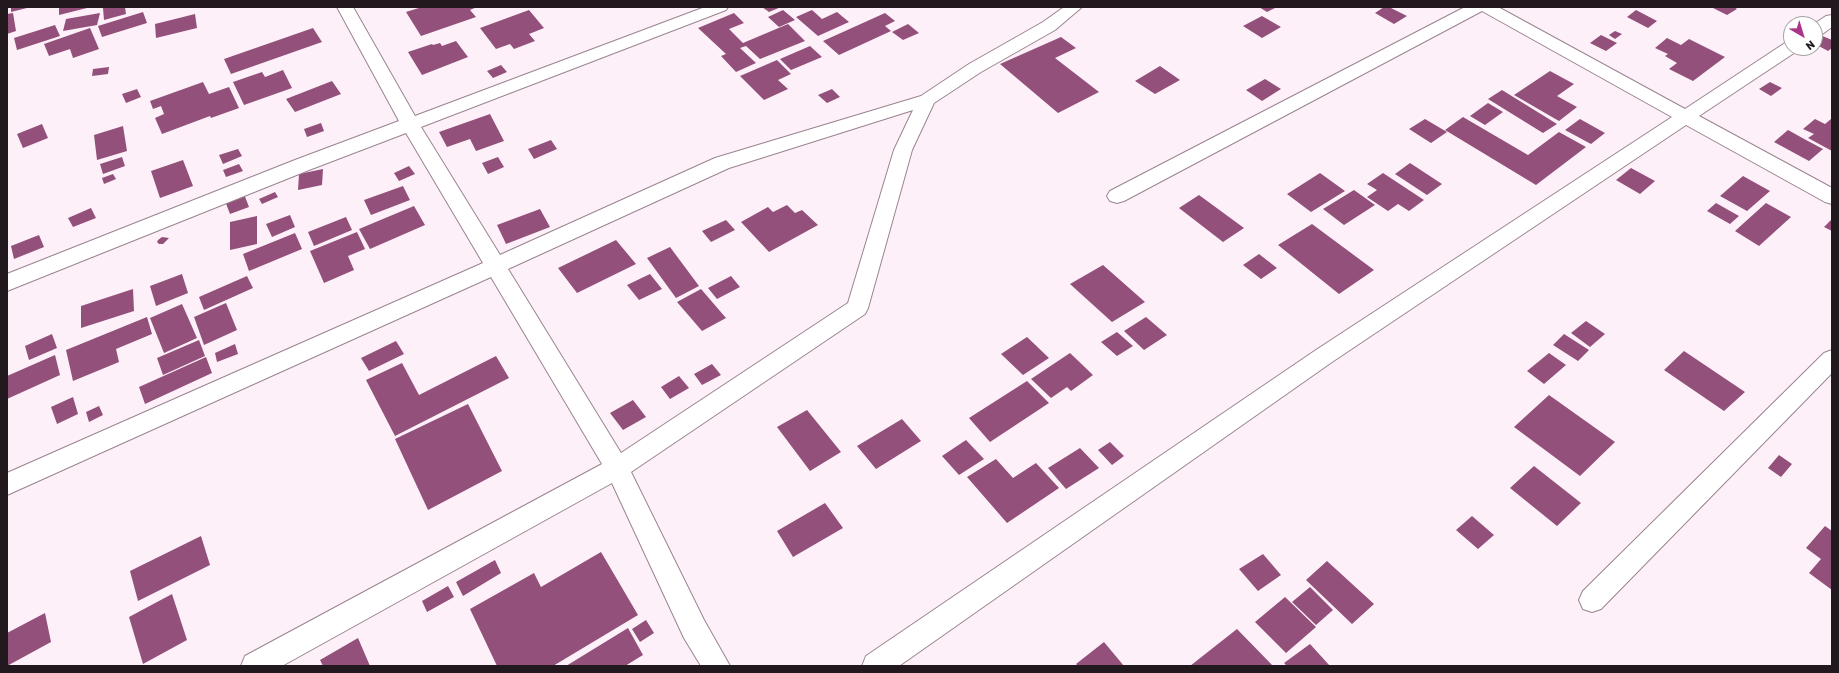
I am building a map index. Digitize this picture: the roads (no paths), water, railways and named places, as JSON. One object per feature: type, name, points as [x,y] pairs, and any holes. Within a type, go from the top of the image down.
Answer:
[{"type":"street","points":[[345,7],[410,124],[617,468],[694,629],[716,666]]},
{"type":"street","points":[[7,283],[295,168],[720,7]]},
{"type":"street","points":[[7,484],[495,266],[722,162],[927,100],[974,68],[1049,26],[1074,7]]},
{"type":"street","points":[[1118,196],[1478,7]]},
{"type":"street","points":[[1486,7],[1832,197]]},
{"type":"street","points":[[1823,26],[1832,20]]},
{"type":"street","points":[[876,666],[1324,356],[1783,52]]},
{"type":"street","points":[[255,666],[617,468],[857,308],[903,150],[927,100]]},
{"type":"street","points":[[1592,600],[1832,359]]}]
